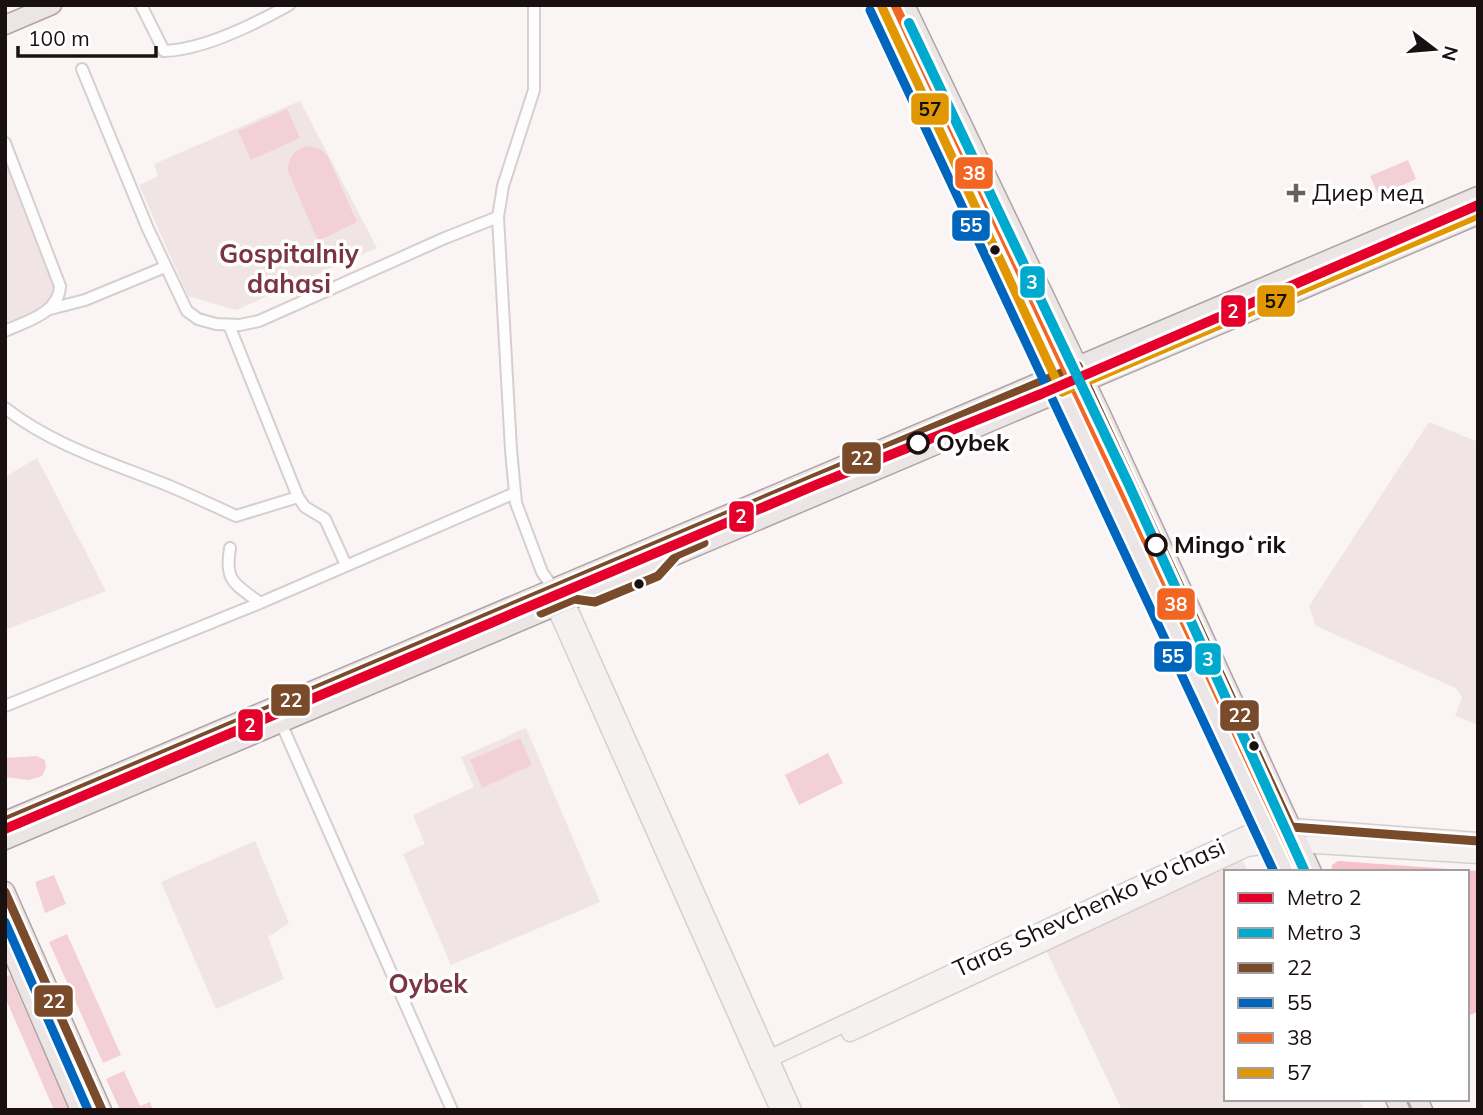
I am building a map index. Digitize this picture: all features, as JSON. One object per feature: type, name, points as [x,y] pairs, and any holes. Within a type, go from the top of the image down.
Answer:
[{"type":"main road","points":[[5,25],[52,5]]},
{"type":"main road","points":[[881,5],[1287,870]]},
{"type":"main road","points":[[905,5],[1082,374],[1311,870]]},
{"type":"main road","points":[[1082,374],[1478,196]]},
{"type":"main road","points":[[5,821],[553,588],[1478,215]]},
{"type":"main road","points":[[5,840],[560,604],[1058,384]]},
{"type":"main road","points":[[553,588],[766,1066],[793,1110]]},
{"type":"main road","name":"Taras Shevchenko ko'chasi","points":[[766,1066],[1266,825],[1478,841]]},
{"type":"main road","name":"Taras Shevchenko ko'chasi","points":[[766,1066],[1247,848],[1299,844],[1478,855]]},
{"type":"main road","points":[[1311,870],[1319,854],[1336,846]]},
{"type":"main road","points":[[5,891],[102,1110]]},
{"type":"main road","points":[[5,936],[12,968],[80,1110]]},
{"type":"main road","points":[[766,1066],[779,1110]]},
{"type":"street","points":[[141,5],[164,51],[189,48],[230,33],[289,5]]},
{"type":"street","points":[[534,5],[534,90],[503,186],[498,217],[516,503],[542,572],[553,588]]},
{"type":"street","points":[[82,69],[164,267],[187,311],[204,321],[229,325],[250,323],[269,317],[498,217]]},
{"type":"street","points":[[5,143],[60,282],[67,295],[80,301]]},
{"type":"street","points":[[5,331],[50,309],[80,301],[164,267]]},
{"type":"street","points":[[50,309],[59,297],[60,282]]},
{"type":"street","points":[[229,325],[298,498],[305,507],[325,519],[346,565]]},
{"type":"street","points":[[5,408],[46,433],[97,458],[165,484],[236,516],[298,498]]},
{"type":"street","points":[[5,706],[260,603],[515,494]]},
{"type":"street","points":[[230,548],[227,564],[230,575],[240,591],[260,603]]},
{"type":"street","points":[[281,723],[452,1110]]},
{"type":"shaded area","points":[[300,101],[377,248],[236,310],[188,296],[139,185],[158,176],[154,164]]},
{"type":"shaded area","points":[[287,109],[300,138],[251,160],[238,131]]},
{"type":"shaded area","points":[[5,143],[60,282],[55,303],[5,331]]},
{"type":"shaded area","points":[[308,146],[322,150],[328,157],[357,222],[318,241],[288,171],[293,154]]},
{"type":"shaded area","points":[[1408,160],[1416,179],[1379,196],[1370,176]]},
{"type":"shaded area","points":[[1429,422],[1478,442],[1478,725],[1455,716],[1462,697],[1456,688],[1316,626],[1309,606]]},
{"type":"shaded area","points":[[37,458],[106,591],[5,630],[5,477]]},
{"type":"shaded area","points":[[526,728],[600,902],[451,965],[403,854],[425,844],[413,815],[474,787],[461,757]]},
{"type":"shaded area","points":[[520,738],[532,765],[482,788],[470,760]]},
{"type":"shaded area","points":[[828,753],[843,783],[799,805],[785,775]]},
{"type":"shaded area","points":[[36,756],[45,760],[46,768],[42,776],[29,780],[5,777],[5,758]]},
{"type":"shaded area","points":[[255,841],[289,923],[268,937],[284,979],[216,1009],[161,882]]},
{"type":"shaded area","points":[[1241,857],[1247,870],[1224,870],[1224,1101],[1360,1101],[1364,1110],[1122,1110],[1045,948]]},
{"type":"shaded area","points":[[1338,861],[1464,870],[1331,870],[1332,865]]},
{"type":"shaded area","points":[[1469,870],[1478,871],[1478,1012],[1469,1015]]},
{"type":"shaded area","points":[[54,875],[66,904],[45,913],[35,882]]},
{"type":"shaded area","points":[[67,934],[121,1055],[103,1063],[49,942]]},
{"type":"shaded area","points":[[10,975],[69,1110],[54,1110],[5,997],[5,977]]},
{"type":"shaded area","points":[[124,1071],[140,1106],[150,1102],[153,1110],[120,1110],[106,1079]]},
{"type":"metro line","name":"3","points":[[909,23],[1129,485],[1304,870]]},
{"type":"metro line","name":"2","points":[[5,829],[818,484],[1041,394],[1478,205]]},
{"type":"transit line","name":"57","points":[[881,5],[1062,392],[1478,215]]},
{"type":"transit line","name":"38","points":[[895,5],[1299,867]]},
{"type":"transit line","name":"55","points":[[870,10],[1273,870]]},
{"type":"transit line","name":"22","points":[[5,821],[1078,366],[1291,827],[1478,841]]},
{"type":"transit line","name":"22","points":[[541,613],[574,599],[595,602],[658,576],[677,555],[704,543]]},
{"type":"transit line","name":"22","points":[[5,892],[102,1110]]},
{"type":"transit line","name":"55","points":[[5,922],[88,1110]]},
{"type":"place","name":"Диер мед","points":[[1296,193]]},
{"type":"place","name":"Oybek","points":[[918,443]]},
{"type":"place","name":"Mingoʻrik","points":[[1156,545]]},
{"type":"district","name":"Gospitalniy dahasi","points":[[289,269]]},
{"type":"district","name":"Oybek","points":[[428,984]]}]
